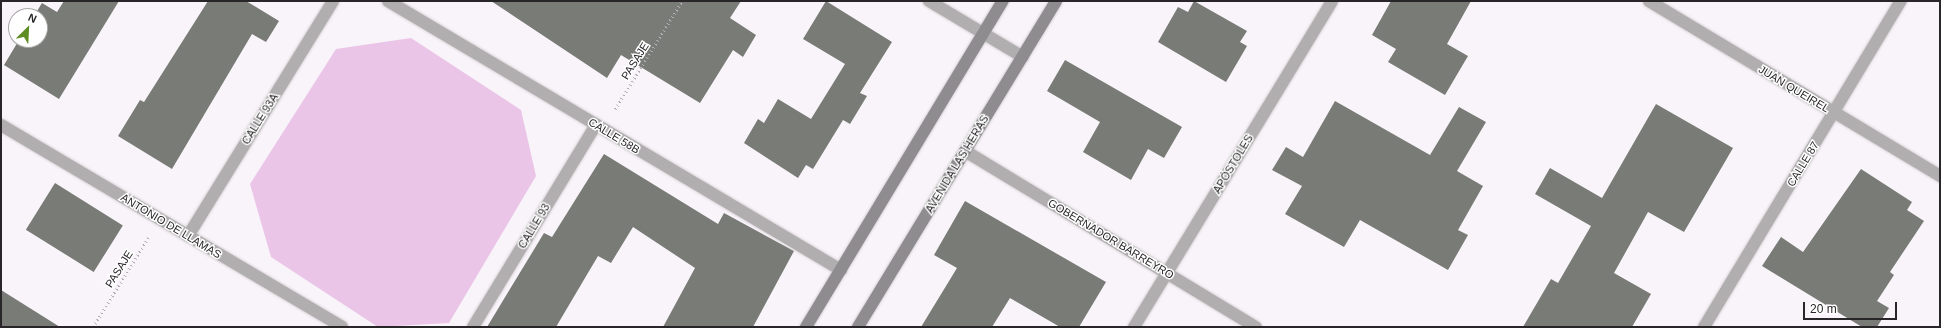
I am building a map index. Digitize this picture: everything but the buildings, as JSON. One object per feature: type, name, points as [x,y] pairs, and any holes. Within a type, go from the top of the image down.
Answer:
[{"type":"main road","points":[[806,327],[1003,1]]},
{"type":"main road","name":"AVENIDA LAS HERAS","points":[[858,327],[1056,1]]},
{"type":"street","name":"CALLE 93A","points":[[188,236],[332,1]]},
{"type":"street","name":"CALLE 58B","points":[[388,1],[841,270]]},
{"type":"street","points":[[929,1],[1022,57]]},
{"type":"street","name":"APÓSTOLES","points":[[1134,327],[1332,1]]},
{"type":"street","name":"JUAN QUEIREL","points":[[1649,1],[1940,176]]},
{"type":"street","name":"CALLE 87","points":[[1704,327],[1901,1]]},
{"type":"street","name":"ANTONIO DE LLAMAS","points":[[1,125],[342,327]]},
{"type":"street","name":"CALLE 93","points":[[472,327],[599,127]]},
{"type":"street","name":"GOBERNADOR BARREYRO","points":[[965,151],[1256,327]]},
{"type":"path","name":"PASAJE","points":[[599,127],[682,1]]},
{"type":"path","name":"PASAJE","points":[[93,327],[160,218]]},
{"type":"shaded area","points":[[411,38],[521,110],[536,176],[449,323],[378,327],[271,257],[250,184],[336,49]]}]
